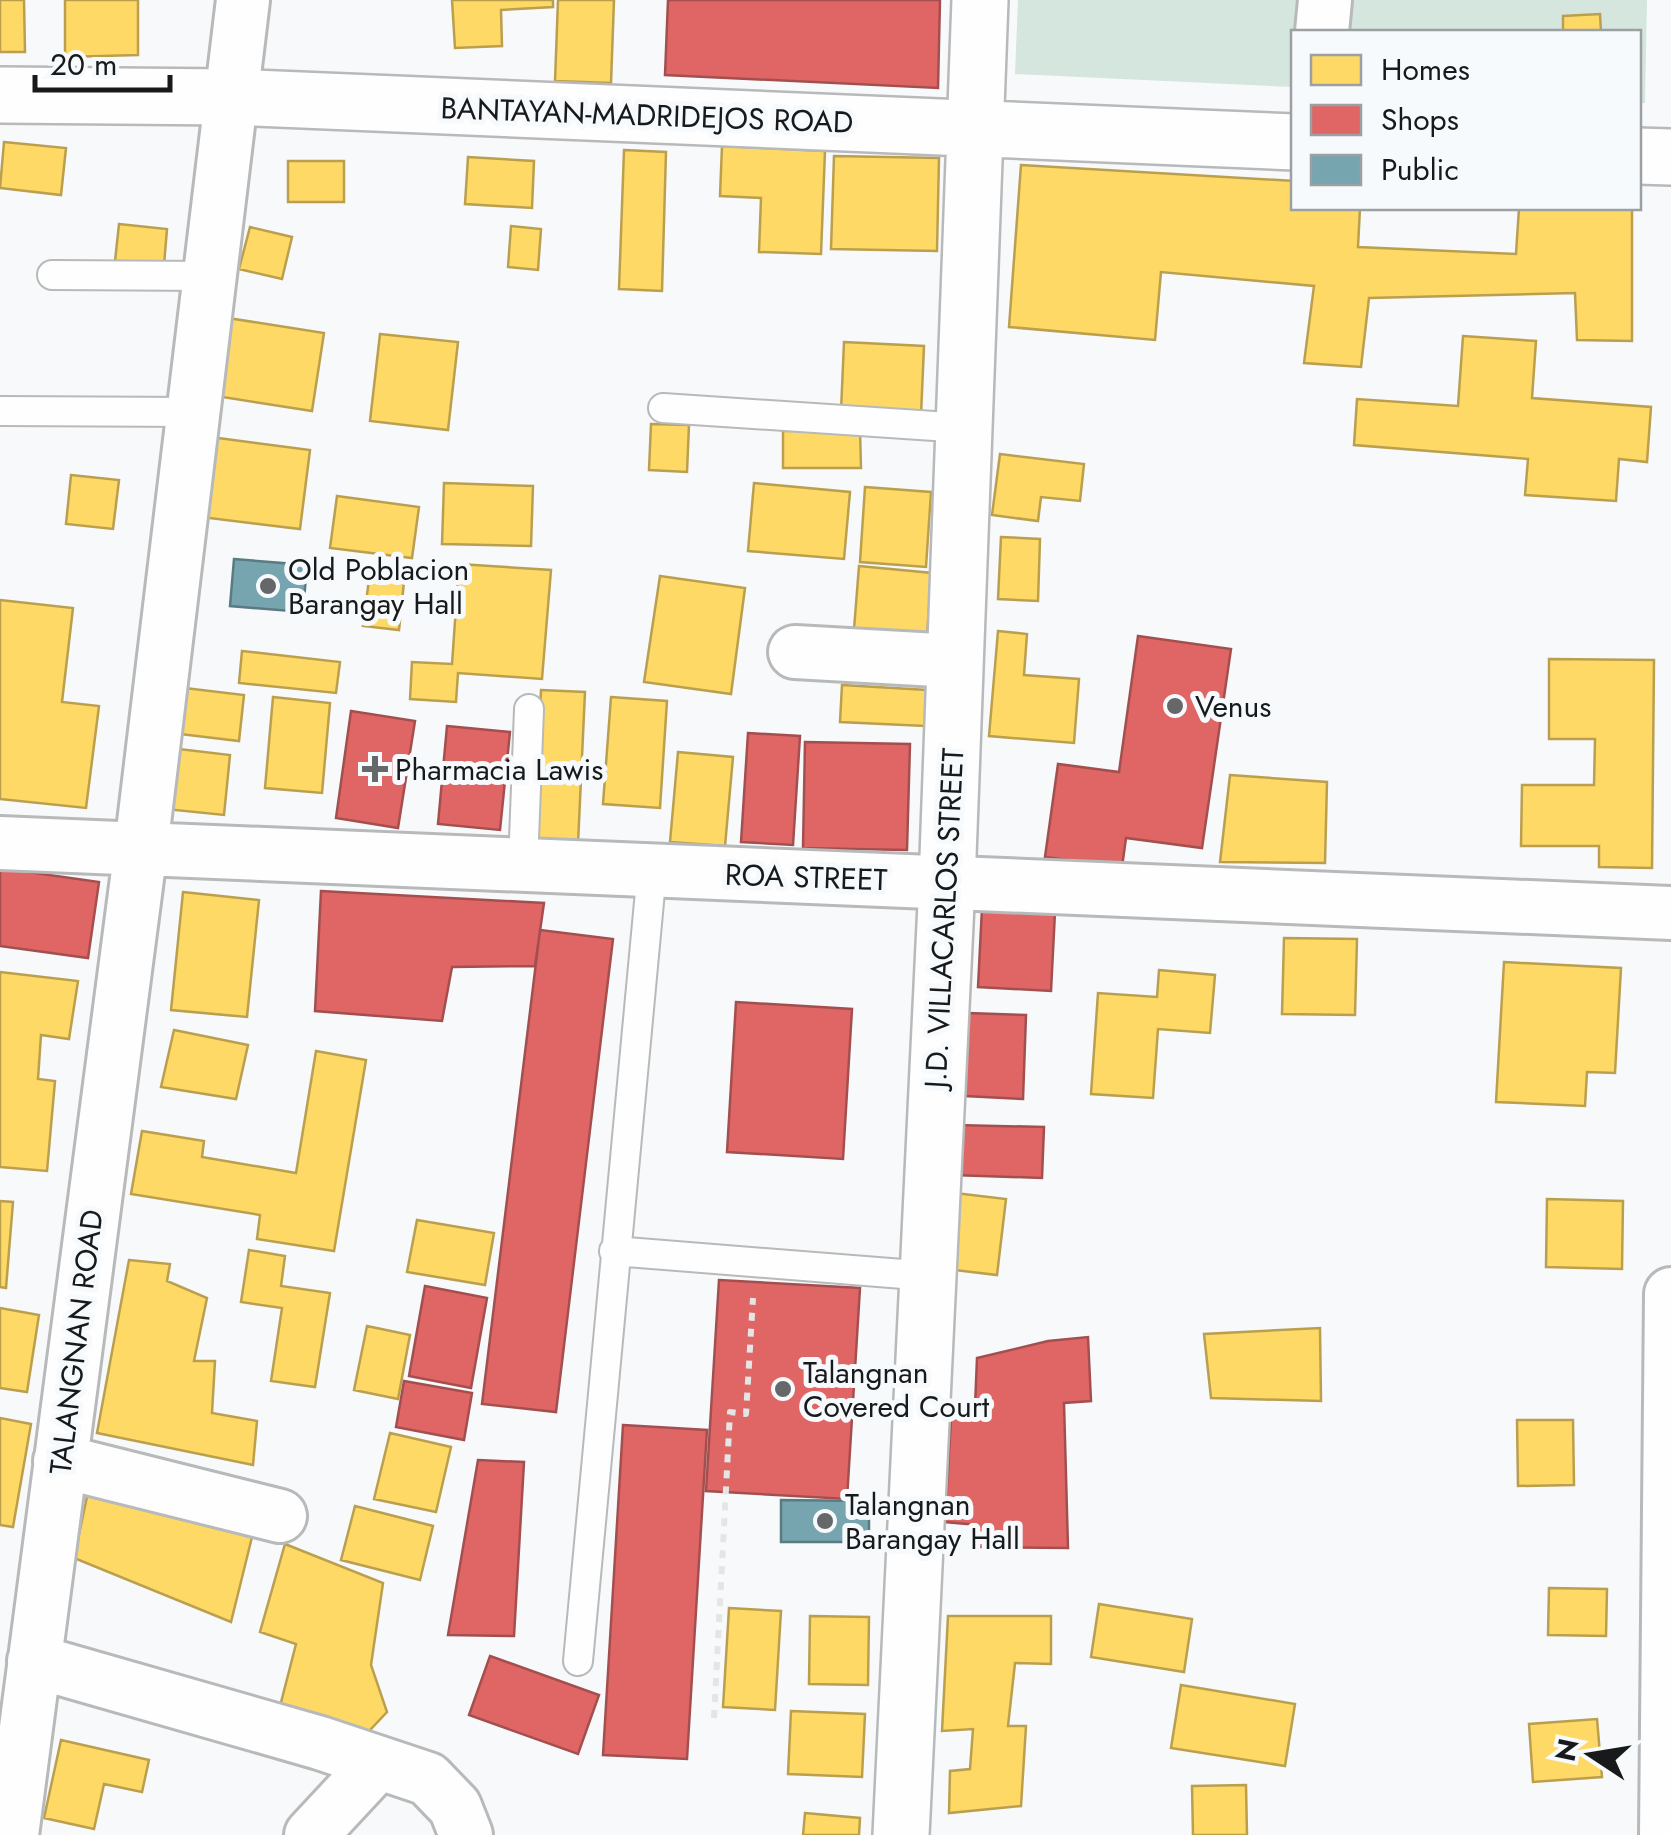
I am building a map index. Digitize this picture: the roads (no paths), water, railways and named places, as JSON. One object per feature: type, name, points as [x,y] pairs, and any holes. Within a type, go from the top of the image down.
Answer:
[{"type":"street","name":"TALANGNAN ROAD","points":[[12,1835],[141,848],[244,0]]},
{"type":"street","name":"J.D. VILLACARLOS STREET","points":[[901,1835],[947,883],[980,0]]},
{"type":"street","points":[[1322,30],[1325,0]]},
{"type":"street","name":"BANTAYAN-MADRIDEJOS ROAD","points":[[0,95],[232,97],[1291,142]]},
{"type":"street","points":[[1641,156],[1671,158]]},
{"type":"street","points":[[795,652],[955,661]]},
{"type":"street","name":"ROA STREET","points":[[0,842],[1671,914]]},
{"type":"street","points":[[1666,1835],[1671,1294]]},
{"type":"street","points":[[60,1462],[280,1516]]},
{"type":"street","points":[[34,1661],[320,1743],[428,1779],[455,1807],[466,1835]]},
{"type":"street","points":[[311,1835],[377,1764]]},
{"type":"lane","points":[[52,274],[210,276]]},
{"type":"lane","points":[[663,408],[964,428]]},
{"type":"lane","points":[[0,411],[194,412]]},
{"type":"lane","points":[[523,865],[529,710]]},
{"type":"lane","points":[[578,1661],[652,870]]},
{"type":"lane","points":[[614,1251],[928,1276]]},
{"type":"place","name":"Old Poblacion Barangay Hall","points":[[268,586]]},
{"type":"place","name":"Venus","points":[[1175,706]]},
{"type":"place","name":"Pharmacia Lawis","points":[[375,769]]},
{"type":"place","name":"Talangnan Covered Court","points":[[783,1389]]},
{"type":"place","name":"Talangnan Barangay Hall","points":[[825,1521]]}]
